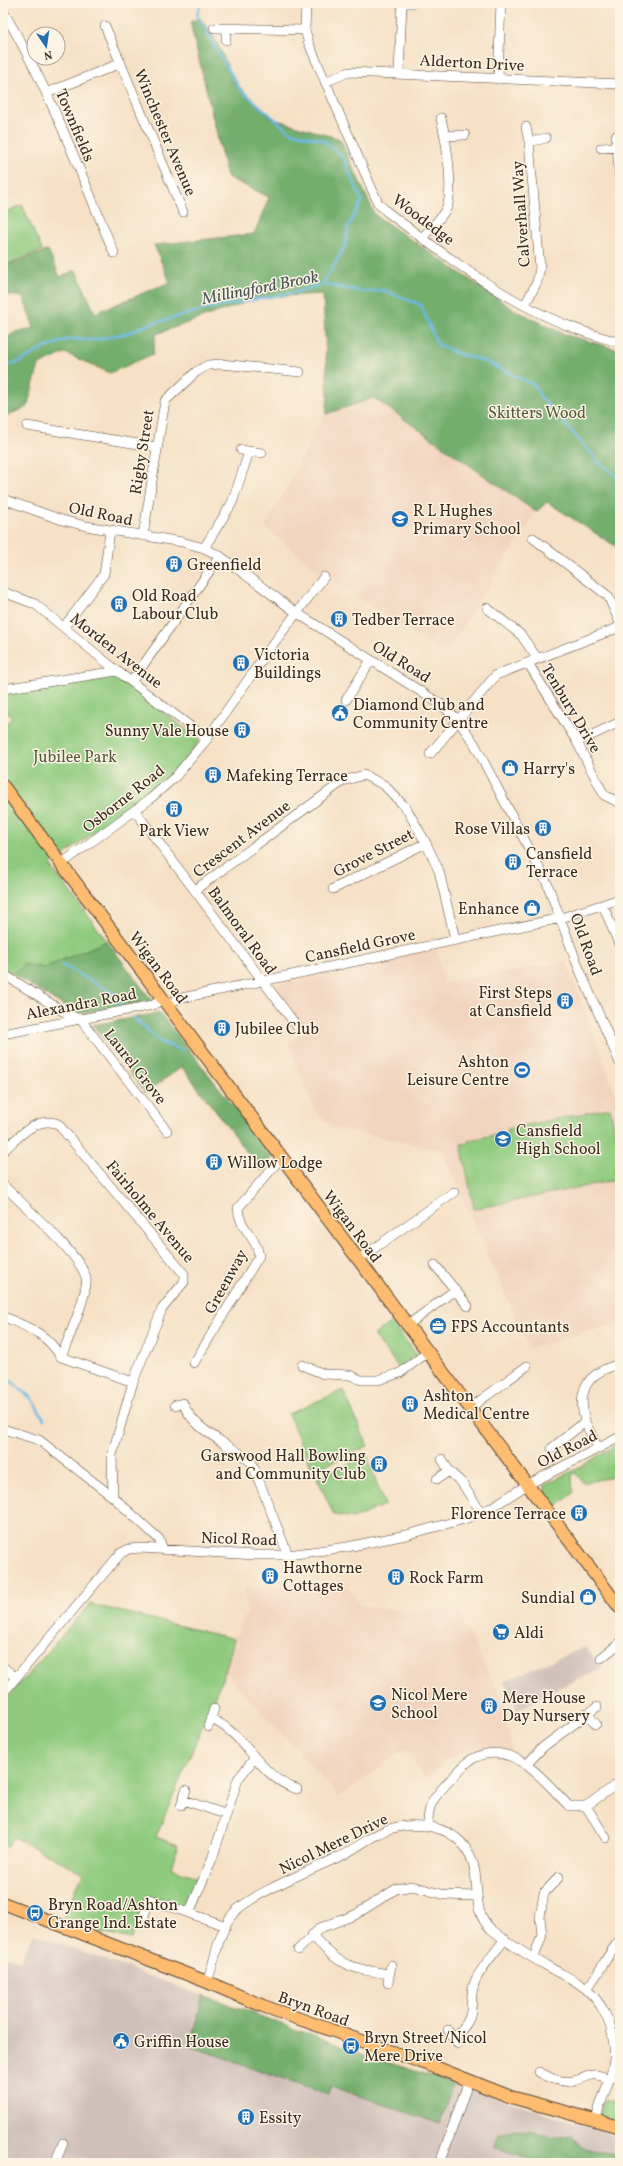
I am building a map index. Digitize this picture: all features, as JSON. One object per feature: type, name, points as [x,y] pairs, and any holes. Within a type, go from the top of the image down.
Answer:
[{"type":"main road","name":"Wigan Road","points":[[3,786],[620,1608]]},
{"type":"main road","name":"Bryn Road","points":[[3,1903],[207,1982],[263,2006],[532,2103],[620,2126]]},
{"type":"street","name":"Woodedge","points":[[306,3],[305,30],[309,44],[378,202],[386,211],[472,273],[524,305],[573,328],[620,343]]},
{"type":"street","points":[[399,74],[402,3]]},
{"type":"street","points":[[406,3],[412,3]]},
{"type":"street","points":[[498,79],[501,3]]},
{"type":"street","name":"Townfields","points":[[3,11],[23,43],[47,93],[114,253]]},
{"type":"street","name":"Winchester Avenue","points":[[105,26],[183,212]]},
{"type":"street","points":[[214,28],[305,30]]},
{"type":"street","points":[[226,28],[226,40]]},
{"type":"street","name":"Winchester Avenue","points":[[47,93],[121,63]]},
{"type":"street","name":"Alderton Drive","points":[[325,82],[349,72],[620,84]]},
{"type":"street","points":[[422,238],[447,207],[450,191],[445,136],[441,118]]},
{"type":"street","name":"Calverhall Way","points":[[524,305],[537,282],[540,268],[530,142],[526,127]]},
{"type":"street","points":[[445,136],[465,135]]},
{"type":"street","points":[[616,136],[620,179]]},
{"type":"street","name":"Calverhall Way","points":[[530,142],[546,138]]},
{"type":"street","points":[[601,148],[617,147]]},
{"type":"street","name":"Rigby Street","points":[[143,536],[165,401],[196,372],[208,364],[300,372]]},
{"type":"street","points":[[27,426],[157,446]]},
{"type":"street","points":[[204,548],[232,503],[245,451],[262,453]]},
{"type":"street","name":"Old Road","points":[[3,499],[62,520],[110,531],[204,548],[220,556],[297,613],[431,697],[458,720],[474,743],[493,777],[547,883],[578,966],[620,1063]]},
{"type":"street","points":[[64,627],[104,574],[110,531]]},
{"type":"street","points":[[533,538],[608,596],[620,623]]},
{"type":"street","points":[[132,681],[220,556]]},
{"type":"street","name":"Osborne Road","points":[[61,864],[135,811],[176,776],[207,739],[324,577]]},
{"type":"street","name":"Morden Avenue","points":[[3,592],[35,604],[117,671],[207,739]]},
{"type":"street","points":[[487,608],[521,635],[537,658]]},
{"type":"street","points":[[430,754],[496,675],[620,627]]},
{"type":"street","points":[[346,700],[371,660]]},
{"type":"street","name":"Tenbury Drive","points":[[528,663],[577,742],[604,795],[620,803]]},
{"type":"street","points":[[3,689],[117,671]]},
{"type":"street","points":[[577,742],[620,722]]},
{"type":"street","name":"Crescent Avenue","points":[[196,890],[343,781],[364,775],[384,785],[406,808],[426,842],[439,871],[455,939]]},
{"type":"street","name":"Balmoral Road","points":[[135,811],[196,890],[299,1029]]},
{"type":"street","name":"Grove Street","points":[[333,889],[426,842]]},
{"type":"street","name":"Cansfield Grove","points":[[166,1002],[455,939],[561,918],[620,899]]},
{"type":"street","points":[[603,905],[620,947]]},
{"type":"street","points":[[3,974],[68,1015],[81,1020]]},
{"type":"street","name":"Alexandra Road","points":[[3,1034],[81,1020],[166,1002]]},
{"type":"street","name":"Laurel Grove","points":[[81,1020],[167,1131]]},
{"type":"street","name":"Fairholme Avenue","points":[[3,1152],[26,1130],[39,1123],[53,1122],[58,1124],[184,1274],[184,1282],[162,1309],[133,1382],[112,1455],[113,1497]]},
{"type":"street","name":"Greenway","points":[[194,1363],[259,1256],[258,1244],[238,1219],[238,1208],[282,1157]]},
{"type":"street","points":[[3,1185],[62,1244],[78,1263],[86,1279],[82,1300],[61,1357]]},
{"type":"street","points":[[359,1260],[454,1192]]},
{"type":"street","points":[[436,1265],[468,1306]]},
{"type":"street","points":[[408,1325],[455,1290]]},
{"type":"street","points":[[3,1319],[7,1318],[52,1341],[61,1357],[133,1382]]},
{"type":"street","points":[[302,1366],[324,1374],[350,1375],[361,1380],[378,1380],[400,1373],[428,1352]]},
{"type":"street","points":[[598,1449],[585,1422],[582,1400],[583,1388],[592,1377],[608,1368],[620,1364]]},
{"type":"street","points":[[470,1408],[527,1366]]},
{"type":"street","points":[[175,1405],[182,1403],[186,1411],[198,1425],[252,1463],[288,1555]]},
{"type":"street","points":[[552,1448],[585,1422]]},
{"type":"street","points":[[3,1429],[39,1440],[113,1497],[159,1539],[163,1550]]},
{"type":"street","name":"Old Road","points":[[527,1485],[620,1437]]},
{"type":"street","points":[[442,1459],[449,1471],[461,1482],[480,1512]]},
{"type":"street","points":[[437,1479],[449,1471]]},
{"type":"street","name":"Nicol Road","points":[[3,1693],[121,1554],[129,1549],[140,1548],[255,1555],[288,1555],[340,1548],[406,1535],[480,1512],[499,1504],[527,1485]]},
{"type":"street","points":[[601,1658],[620,1643]]},
{"type":"street","points":[[3,1667],[16,1678]]},
{"type":"street","points":[[527,1764],[543,1747],[597,1706]]},
{"type":"street","points":[[586,1713],[596,1724]]},
{"type":"street","points":[[211,1718],[223,1724],[254,1758],[280,1783],[297,1790]]},
{"type":"street","points":[[428,1826],[428,1817],[435,1796],[473,1758],[491,1754],[512,1756],[527,1764],[569,1806],[586,1806],[620,1782]]},
{"type":"street","points":[[189,1913],[212,1859],[225,1814],[241,1773],[254,1758]]},
{"type":"street","points":[[186,1790],[182,1803],[225,1814]]},
{"type":"street","points":[[586,1806],[606,1838]]},
{"type":"street","name":"Nicol Mere Drive","points":[[207,1982],[226,1926],[232,1915],[247,1902],[346,1853],[388,1830],[428,1826],[454,1837],[466,1849],[475,1869],[479,1909],[486,1923],[505,1939],[586,1989],[603,2010],[611,2028],[614,2057],[609,2079],[600,2103],[596,2120]]},
{"type":"street","points":[[534,1958],[542,1935],[540,1917],[544,1893],[558,1877]]},
{"type":"street","points":[[298,1950],[312,1935],[326,1925],[355,1916],[389,1893],[404,1886],[422,1888],[445,1895],[477,1896]]},
{"type":"street","points":[[144,1916],[149,1899],[226,1926]]},
{"type":"street","points":[[312,1935],[326,1951],[343,1964],[363,1970],[389,1974]]},
{"type":"street","points":[[453,2037],[462,2029],[469,2018],[476,1978],[505,1939]]},
{"type":"street","points":[[586,1989],[597,1976],[611,1951],[620,1940]]},
{"type":"street","points":[[538,2071],[549,2078],[562,2081],[577,2080],[593,2074],[609,2079]]},
{"type":"street","points":[[440,2163],[469,2080]]},
{"type":"street","points":[[55,2163],[63,2143]]},
{"type":"shaded area","name":"R L Hughes Primary School","points":[[374,398],[536,512],[445,654],[325,576],[265,527],[326,414]]},
{"type":"shaded area","name":"Cansfield High School","points":[[436,948],[444,983],[566,962],[620,1105],[620,1323],[529,1348],[442,1151],[332,1127],[315,1111],[288,1043],[306,1030],[271,985]]},
{"type":"shaded area","name":"Nicol Mere School","points":[[348,1586],[360,1605],[399,1611],[457,1610],[510,1715],[505,1717],[512,1750],[478,1747],[448,1759],[425,1779],[405,1749],[339,1797],[225,1672],[234,1639],[247,1612],[245,1587]]},
{"type":"shaded area","points":[[585,1647],[603,1667],[598,1671],[546,1693],[517,1711],[504,1681]]},
{"type":"shaded area","points":[[34,1934],[368,2056],[620,2137],[620,2163],[3,2163],[3,1955],[19,1961]]},
{"type":"green space","name":"Skitters Wood","points":[[200,18],[215,39],[235,82],[271,118],[340,139],[375,215],[513,309],[566,335],[620,350],[620,549],[547,502],[536,512],[374,398],[326,414],[328,398],[323,294],[261,297],[156,334],[153,354],[110,373],[65,353],[39,365],[27,407],[3,417],[3,340],[16,332],[34,328],[23,297],[3,294],[3,267],[48,250],[60,277],[76,270],[95,313],[170,282],[154,245],[254,234],[269,197],[227,177],[190,22]]},
{"type":"green space","points":[[22,205],[42,250],[6,265],[3,259],[3,213]]},
{"type":"green space","name":"Jubilee Park","points":[[115,676],[130,685],[200,741],[171,776],[50,865],[107,941],[44,968],[23,964],[13,974],[3,968],[3,726],[12,718],[3,706],[3,696],[17,691]]},
{"type":"green space","points":[[107,941],[152,1001],[77,1014],[13,974],[23,964],[44,968]]},
{"type":"green space","points":[[160,1013],[273,1156],[261,1171],[182,1067],[145,1093],[93,1025]]},
{"type":"green space","points":[[610,1108],[620,1156],[620,1179],[474,1209],[461,1144],[469,1143],[469,1140],[500,1134],[501,1136],[508,1135],[507,1129]]},
{"type":"green space","points":[[391,1322],[417,1355],[399,1368],[374,1335]]},
{"type":"green space","points":[[343,1390],[368,1446],[313,1471],[288,1414]]},
{"type":"green space","points":[[620,1442],[620,1475],[583,1483],[576,1473],[572,1475],[573,1493],[557,1506],[545,1492],[545,1484],[577,1469]]},
{"type":"green space","points":[[367,1456],[385,1505],[355,1518],[334,1515],[317,1478]]},
{"type":"green space","points":[[90,1604],[234,1639],[225,1672],[156,1837],[178,1845],[171,1868],[202,1879],[188,1910],[147,1898],[131,1939],[61,1925],[83,1873],[14,1837],[8,1847],[3,1846],[3,1703]]},
{"type":"green space","points":[[203,1995],[368,2056],[453,2083],[440,2124],[331,2086],[328,2094],[190,2046]]},
{"type":"green space","points":[[604,2100],[620,2104],[620,2124],[598,2119]]},
{"type":"green space","points":[[514,2130],[532,2131],[555,2137],[571,2134],[581,2147],[603,2153],[620,2155],[620,2163],[543,2163],[494,2147],[498,2134]]},
{"type":"waterway","points":[[201,3],[197,15],[240,89],[290,132],[323,140],[343,157],[362,201],[348,227],[345,246],[323,284]]},
{"type":"waterway","name":"Millingford Brook","points":[[3,366],[17,363],[42,349],[69,339],[94,340],[128,333],[147,325],[210,308],[297,292],[323,284],[365,292],[383,290],[421,305],[437,344],[456,353],[484,361],[534,385],[540,396],[597,460],[620,479]]},
{"type":"waterway","points":[[62,965],[114,993],[122,1006]]},
{"type":"waterway","points":[[133,1017],[162,1043],[182,1050]]},
{"type":"waterway","points":[[3,1374],[31,1398],[44,1419]]},
{"type":"place","name":"R L Hughes Primary School","points":[[400,519]]},
{"type":"place","name":"Greenfield","points":[[174,564]]},
{"type":"place","name":"Old Road Labour Club","points":[[119,604]]},
{"type":"place","name":"Tedber Terrace","points":[[339,619]]},
{"type":"place","name":"Victoria Buildings","points":[[241,663]]},
{"type":"place","name":"Diamond Club and Community Centre","points":[[340,713]]},
{"type":"place","name":"Sunny Vale House","points":[[242,730]]},
{"type":"place","name":"Harry's","points":[[510,768]]},
{"type":"place","name":"Mafeking Terrace","points":[[213,775]]},
{"type":"place","name":"Park View","points":[[174,809]]},
{"type":"place","name":"Rose Villas","points":[[543,828]]},
{"type":"place","name":"Cansfield Terrace","points":[[513,862]]},
{"type":"place","name":"Enhance","points":[[532,908]]},
{"type":"place","name":"First Steps at Cansfield","points":[[565,1001]]},
{"type":"place","name":"Jubilee Club","points":[[222,1028]]},
{"type":"place","name":"Ashton Leisure Centre","points":[[522,1070]]},
{"type":"place","name":"Cansfield High School","points":[[503,1139]]},
{"type":"place","name":"Willow Lodge","points":[[214,1162]]},
{"type":"place","name":"FPS Accountants","points":[[438,1326]]},
{"type":"place","name":"Ashton Medical Centre","points":[[410,1404]]},
{"type":"place","name":"Garswood Hall Bowling and Community Club","points":[[379,1464]]},
{"type":"place","name":"Florence Terrace","points":[[579,1513]]},
{"type":"place","name":"Hawthorne Cottages","points":[[270,1576]]},
{"type":"place","name":"Rock Farm","points":[[396,1577]]},
{"type":"place","name":"Sundial","points":[[588,1597]]},
{"type":"place","name":"Aldi","points":[[501,1632]]},
{"type":"place","name":"Nicol Mere School","points":[[378,1703]]},
{"type":"place","name":"Mere House Day Nursery","points":[[489,1706]]},
{"type":"place","name":"Bryn Road/Ashton Grange Ind. Estate","points":[[35,1913]]},
{"type":"place","name":"Griffin House","points":[[121,2041]]},
{"type":"place","name":"Bryn Street/Nicol Mere Drive","points":[[351,2046]]},
{"type":"place","name":"Essity","points":[[246,2117]]}]
